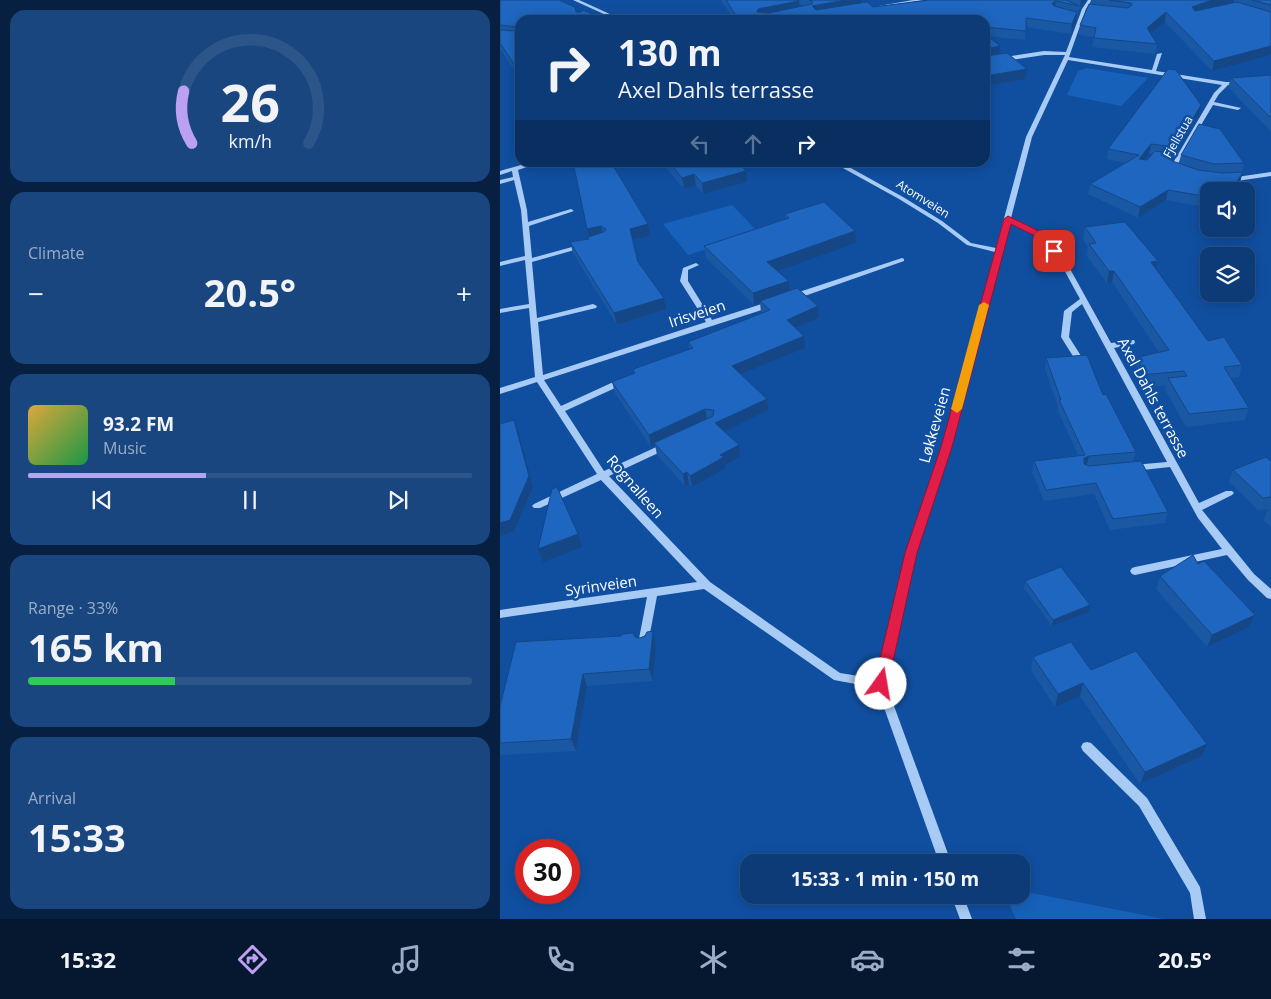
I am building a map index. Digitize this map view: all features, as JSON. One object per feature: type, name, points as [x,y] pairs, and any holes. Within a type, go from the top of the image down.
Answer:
[{"type":"street","points":[[575,0],[611,15]]},
{"type":"street","points":[[864,9],[922,0]]},
{"type":"street","name":"Løkkeveien","points":[[881,684],[911,553],[947,447],[1029,137],[1067,56],[1090,0]]},
{"type":"street","points":[[586,14],[595,8]]},
{"type":"street","points":[[1076,10],[1093,10]]},
{"type":"street","points":[[1072,17],[1081,19]]},
{"type":"street","points":[[990,61],[1044,53],[1226,84],[1244,83]]},
{"type":"street","points":[[1154,71],[1160,54]]},
{"type":"street","name":"Fjellstua","points":[[1180,172],[1173,168],[1198,132],[1211,103],[1226,84]]},
{"type":"street","points":[[1211,103],[1238,108]]},
{"type":"street","points":[[1169,160],[1177,161]]},
{"type":"street","points":[[500,182],[529,167]]},
{"type":"street","name":"Atomveien","points":[[844,167],[940,222],[969,244],[998,250]]},
{"type":"street","points":[[500,173],[516,174]]},
{"type":"street","name":"Rognalleen","points":[[516,174],[525,225],[539,378],[603,476],[706,585],[838,677],[881,684]]},
{"type":"street","points":[[1223,180],[1271,174]]},
{"type":"street","points":[[525,225],[571,211]]},
{"type":"street","name":"Axel Dahls terrasse","points":[[1008,219],[1042,236],[1066,267],[1196,508],[1251,578],[1271,595]]},
{"type":"street","points":[[500,264],[594,243]]},
{"type":"street","name":"Irisveien","points":[[500,391],[711,324],[902,260]]},
{"type":"street","points":[[696,265],[685,269],[684,281],[711,324]]},
{"type":"street","points":[[1079,359],[1065,337],[1068,311],[1084,299]]},
{"type":"street","points":[[501,311],[533,305]]},
{"type":"street","points":[[534,321],[593,306]]},
{"type":"street","points":[[1109,346],[1131,342]]},
{"type":"street","points":[[560,410],[628,379]]},
{"type":"street","points":[[537,506],[675,442]]},
{"type":"street","points":[[1125,469],[1173,464]]},
{"type":"street","points":[[1196,508],[1229,493]]},
{"type":"street","points":[[1135,571],[1229,551]]},
{"type":"street","name":"Syrinveien","points":[[500,614],[706,585]]},
{"type":"street","points":[[642,644],[653,593]]},
{"type":"street","points":[[881,684],[942,854]]},
{"type":"street","points":[[1087,747],[1143,802],[1196,891],[1200,919]]},
{"type":"street","points":[[960,904],[966,919]]},
{"type":"shaded area","points":[[1087,68],[1148,78],[1121,106],[1067,95],[1078,71]]},
{"type":"shaded area","points":[[732,205],[759,233],[688,255],[663,224]]},
{"type":"shaded area","points":[[1030,893],[1164,919],[1016,919],[1009,904],[1030,904]]},
{"type":"building","points":[[500,0],[559,0],[575,7],[576,12],[583,10],[594,15],[515,15],[515,27],[500,25]]},
{"type":"building","points":[[726,0],[799,1],[758,9],[757,12],[769,13],[812,4],[812,1],[809,0],[846,0],[812,6],[816,10],[867,2],[873,7],[929,0],[1066,0],[1079,6],[1056,1],[1052,3],[1054,6],[1077,12],[1072,24],[1026,18],[1026,31],[990,27],[990,15],[736,15]]},
{"type":"building","points":[[1109,0],[1212,0],[1192,7],[1195,11],[1237,2],[1271,12],[1271,46],[1214,61],[1166,12],[1147,28],[1157,44],[1094,38],[1096,28],[1080,25],[1089,4],[1128,8],[1132,5],[1131,3]]},
{"type":"building","points":[[1252,0],[1271,0],[1271,5]]},
{"type":"building","points":[[500,30],[515,31],[515,66],[500,43]]},
{"type":"building","points":[[990,38],[1000,46],[990,48]]},
{"type":"building","points":[[1007,53],[1027,69],[990,75],[990,55]]},
{"type":"building","points":[[1168,69],[1176,70],[1201,105],[1176,147],[1151,144],[1139,159],[1147,160],[1155,151],[1172,153],[1170,158],[1172,161],[1198,170],[1223,173],[1243,172],[1237,182],[1200,182],[1200,195],[1168,190],[1140,207],[1090,184],[1139,155],[1108,149]]},
{"type":"building","points":[[1271,75],[1271,118],[1231,78]]},
{"type":"building","points":[[1199,124],[1220,129],[1244,163],[1214,164],[1181,155]]},
{"type":"building","points":[[574,167],[614,167],[648,224],[630,229],[638,262],[664,298],[614,313],[570,242],[589,239],[588,237],[604,232],[606,229],[601,226],[587,229]]},
{"type":"building","points":[[673,167],[742,167],[746,171],[702,183],[694,174],[682,178]]},
{"type":"building","points":[[824,202],[855,231],[767,262],[789,281],[753,293],[704,246],[789,218],[785,214]]},
{"type":"building","points":[[1125,222],[1158,261],[1151,262],[1208,341],[1224,337],[1242,365],[1224,367],[1249,408],[1189,414],[1168,378],[1187,376],[1184,371],[1142,375],[1139,357],[1169,350],[1114,271],[1109,271],[1089,244],[1096,243],[1085,227]]},
{"type":"building","points":[[797,288],[818,306],[787,320],[804,336],[732,366],[767,399],[715,423],[739,445],[720,455],[724,457],[690,476],[687,472],[683,474],[654,443],[713,416],[714,410],[705,409],[649,435],[612,382],[635,373],[633,370],[636,368],[693,348],[688,342],[770,310],[760,301]]},
{"type":"building","points":[[1087,355],[1103,395],[1106,394],[1136,452],[1089,456],[1084,458],[1084,464],[1089,466],[1141,461],[1168,512],[1113,519],[1096,483],[1046,490],[1034,461],[1085,455],[1059,400],[1061,400],[1046,358]]},
{"type":"building","points":[[514,420],[529,476],[510,520],[500,523],[500,424]]},
{"type":"building","points":[[1266,457],[1271,461],[1271,497],[1263,498],[1233,470]]},
{"type":"building","points":[[557,487],[578,534],[538,549],[552,489]]},
{"type":"building","points":[[1193,555],[1198,564],[1204,561],[1255,615],[1212,635],[1160,576]]},
{"type":"building","points":[[1061,567],[1090,605],[1053,620],[1025,581]]},
{"type":"building","points":[[653,631],[649,669],[583,674],[571,739],[500,743],[500,706],[516,642],[621,636],[622,634],[633,633],[635,637],[640,638],[645,636],[647,632]]},
{"type":"building","points":[[1071,642],[1091,670],[1136,651],[1207,744],[1145,772],[1083,683],[1058,694],[1033,657]]},
{"type":"slow traffic","points":[[957,409],[984,305]]},
{"type":"route","points":[[881,684],[911,553],[947,447],[998,250],[1008,219],[1042,236],[1054,251]]}]
